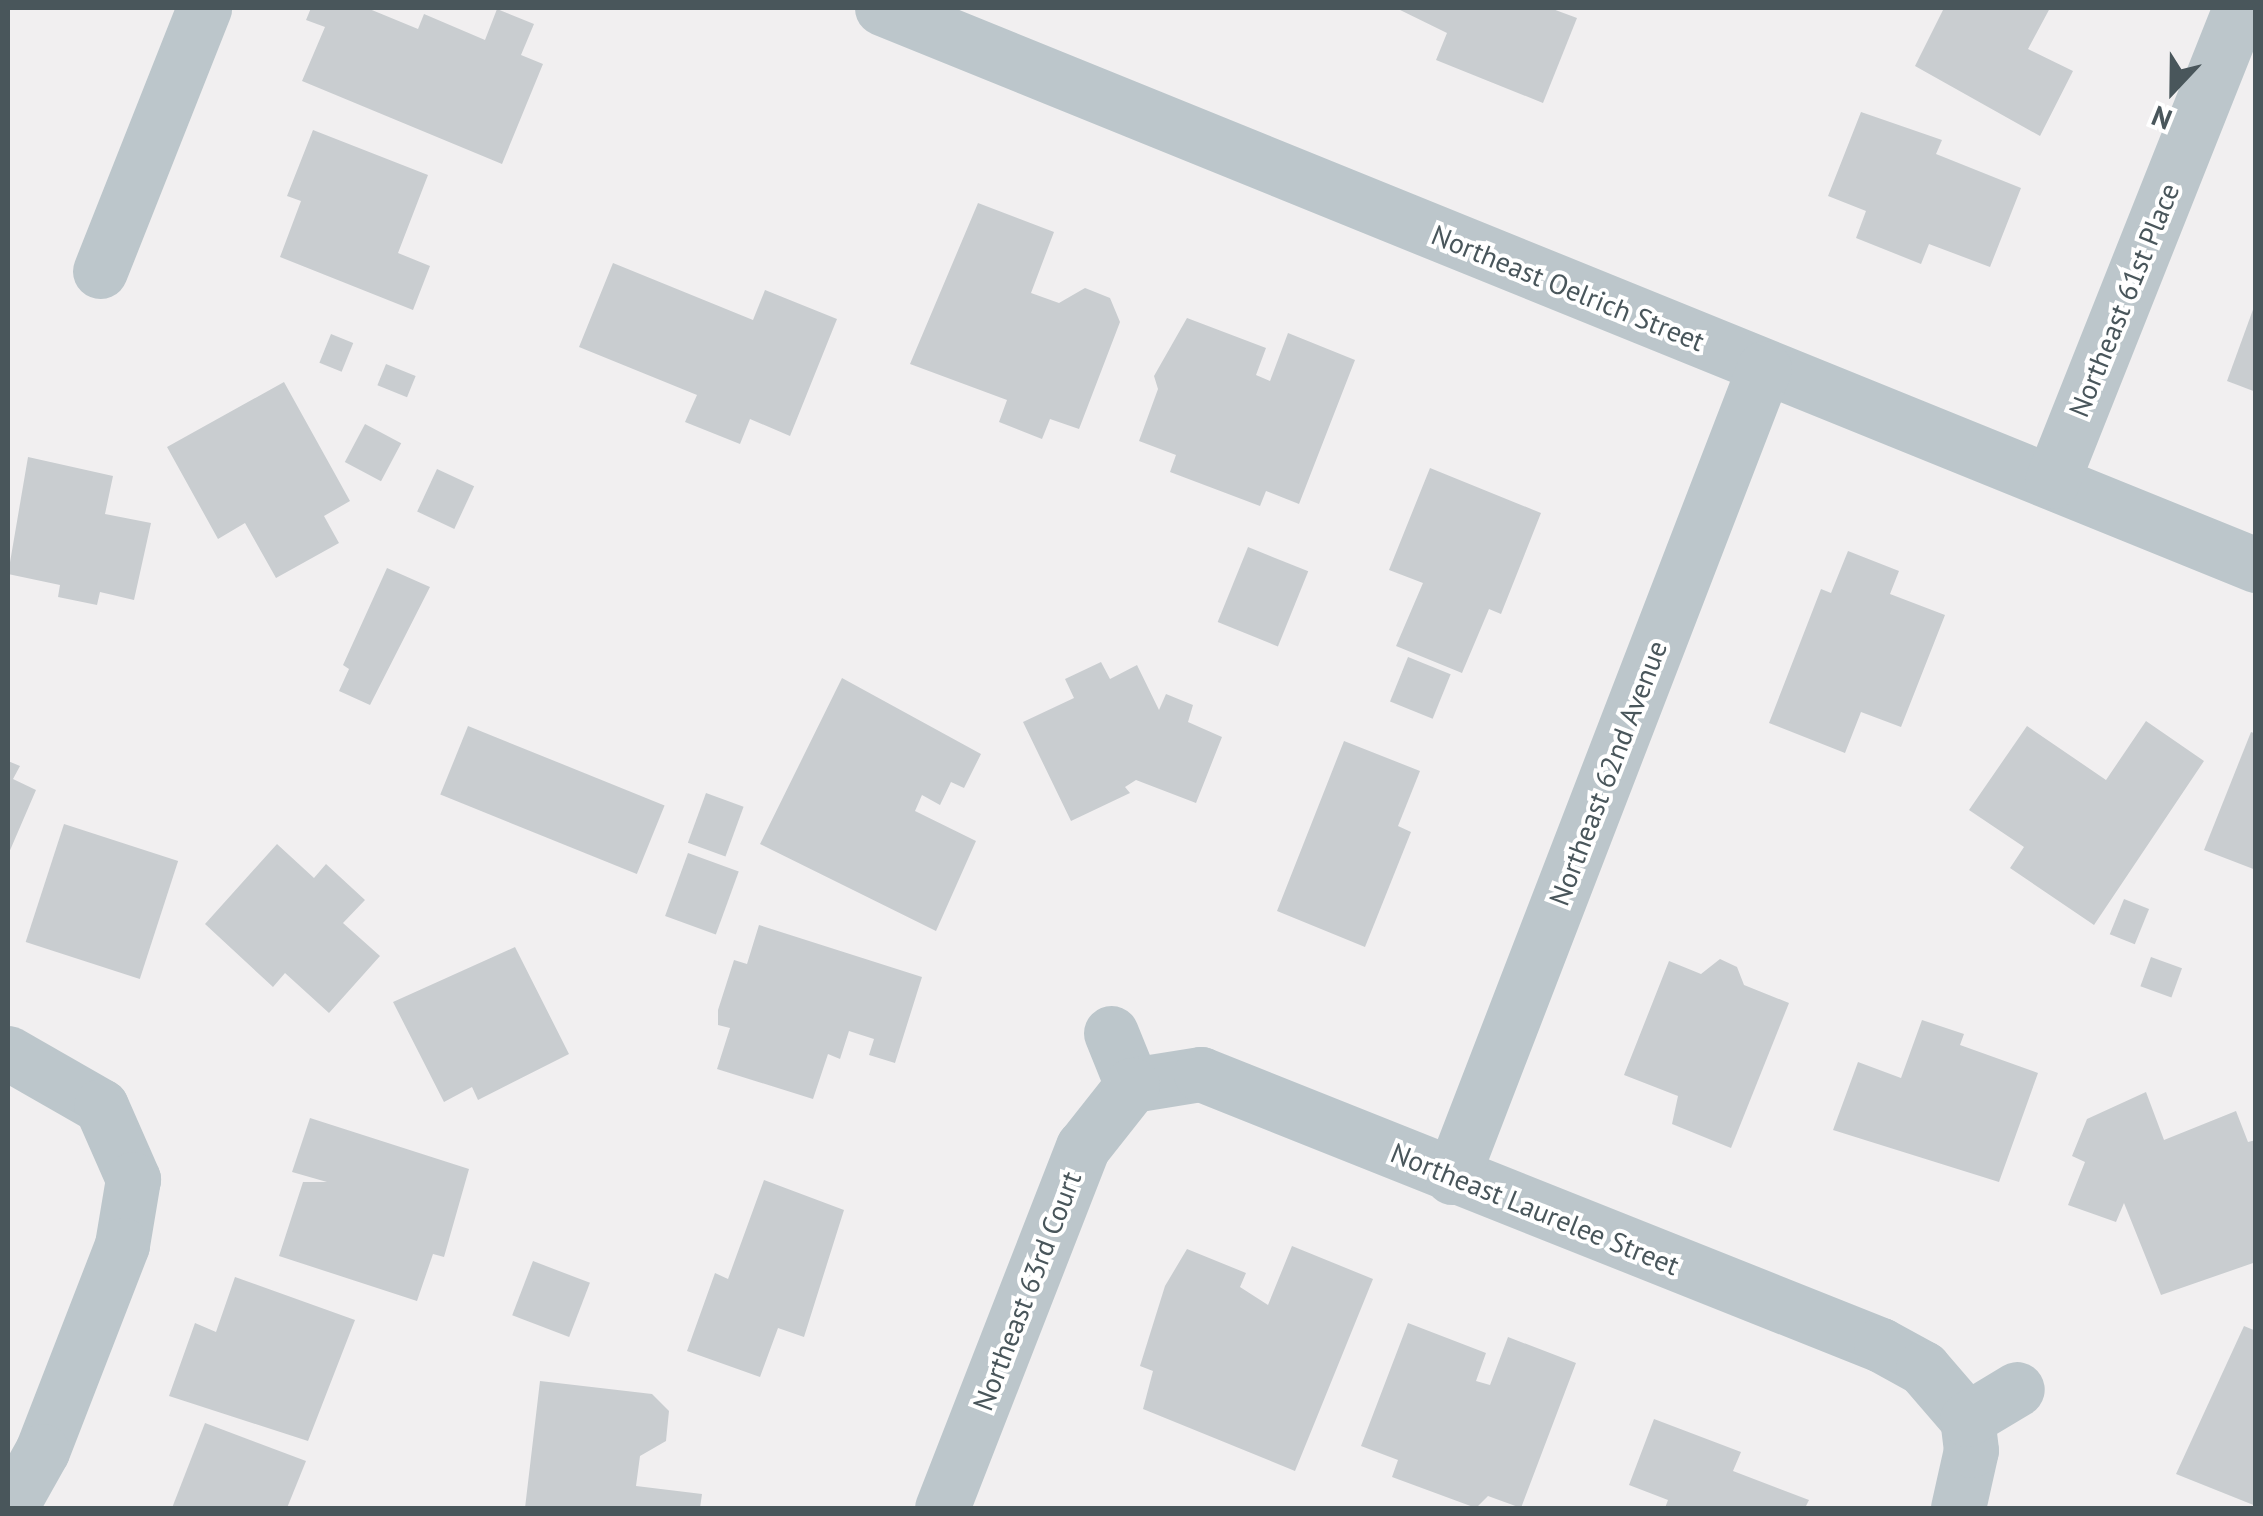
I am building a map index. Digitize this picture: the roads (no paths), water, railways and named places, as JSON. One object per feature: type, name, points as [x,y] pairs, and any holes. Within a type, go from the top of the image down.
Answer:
[{"type":"street","points":[[100,271],[204,8]]},
{"type":"street","name":"Northeast Oelrich Street","points":[[882,8],[2256,565]]},
{"type":"street","name":"Northeast 61st Place","points":[[2052,481],[2240,8]]},
{"type":"street","name":"Northeast 62nd Avenue","points":[[1452,1178],[1764,368]]},
{"type":"street","points":[[1111,1033],[1132,1085]]},
{"type":"street","points":[[8,1053],[101,1106],[133,1179],[122,1244],[42,1452],[10,1508]]},
{"type":"street","name":"Northeast Laurelee Street","points":[[1132,1085],[1201,1074],[1452,1178],[1881,1345],[1924,1368],[1967,1419]]},
{"type":"street","name":"Northeast 63rd Court","points":[[942,1508],[1083,1147],[1132,1085]]},
{"type":"street","points":[[1958,1508],[1971,1450],[1967,1419],[2017,1388]]}]
